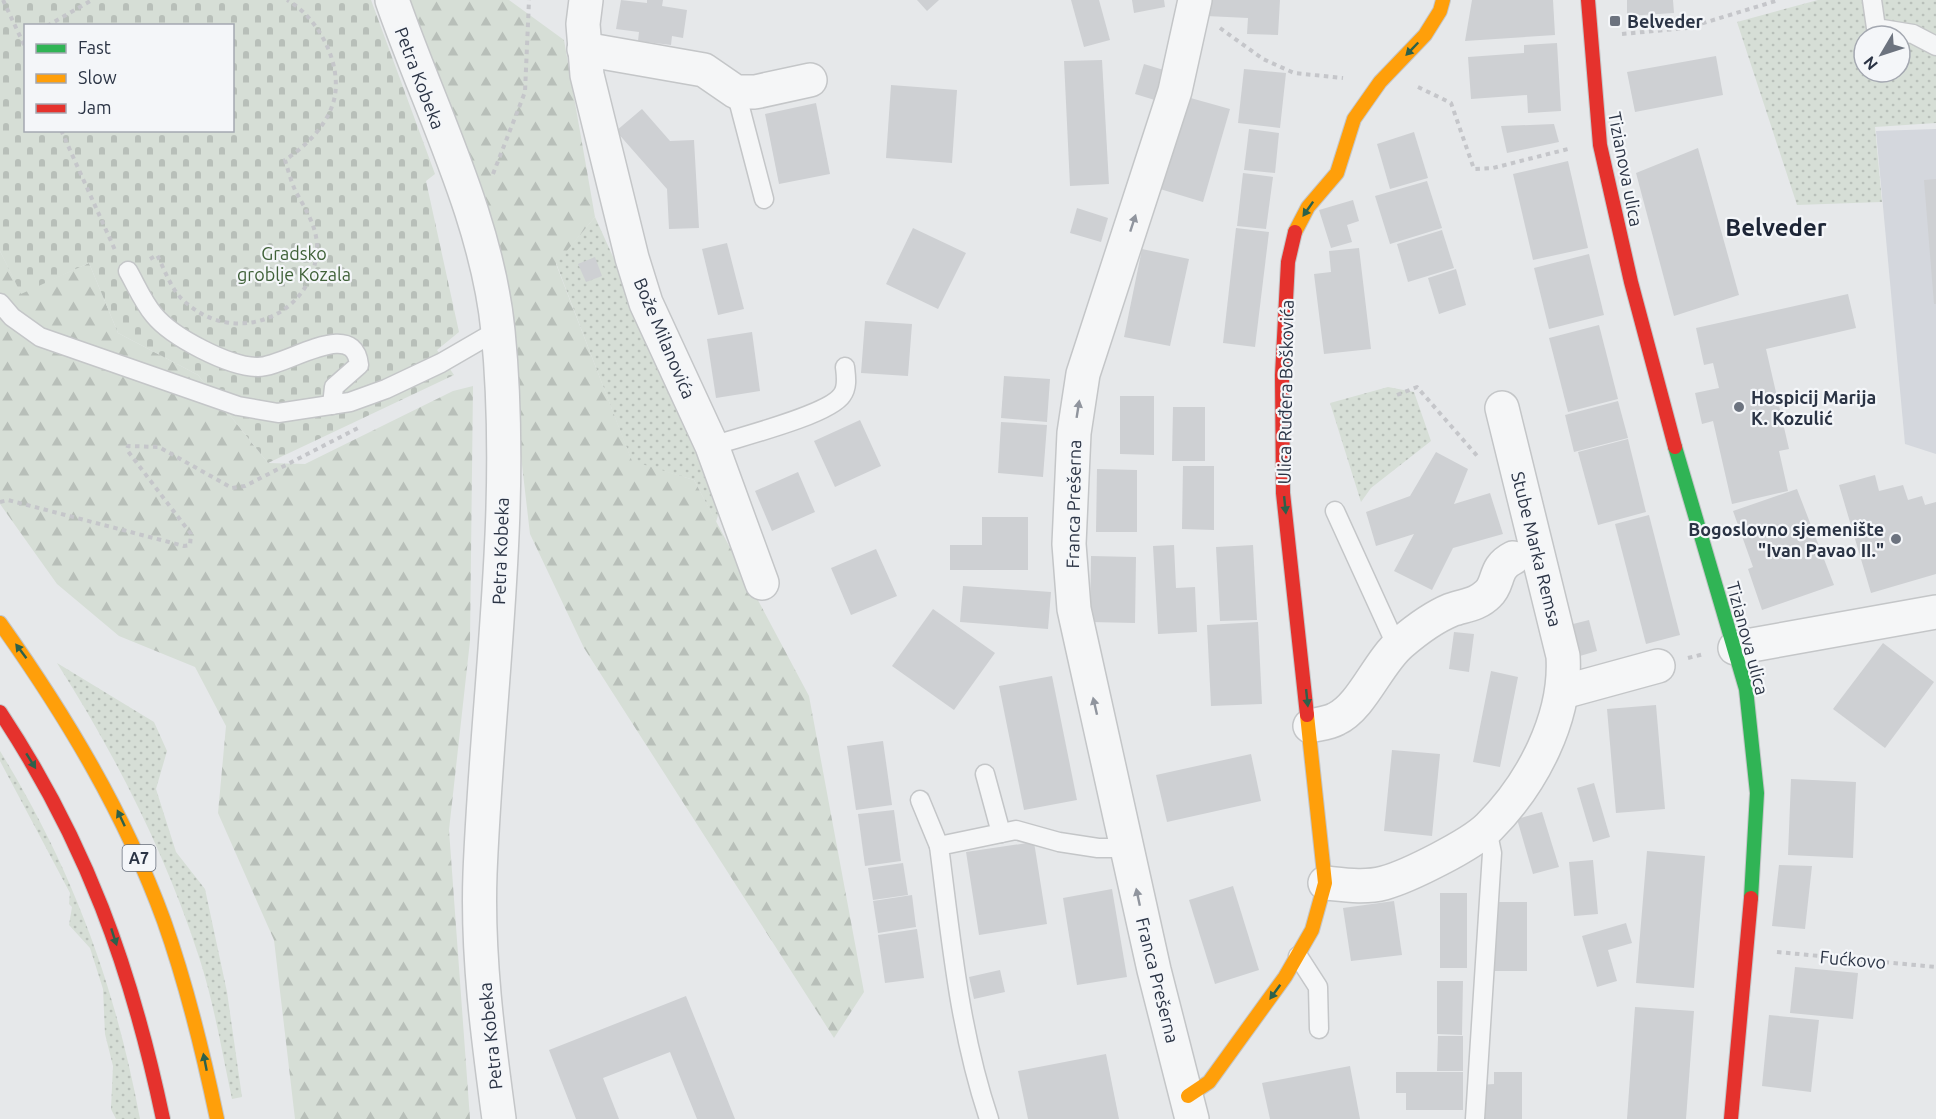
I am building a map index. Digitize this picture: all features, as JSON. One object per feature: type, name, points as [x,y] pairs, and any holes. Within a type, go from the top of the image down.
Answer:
[{"type":"main road","name":"Ulica Ruđera Boškovića","points":[[1325,883],[1310,726],[1283,493],[1282,375],[1288,262],[1296,230],[1308,207],[1337,173],[1354,119],[1380,82],[1425,35],[1440,11],[1443,0]]},
{"type":"main road","name":"Tizianova ulica","points":[[1588,0],[1597,126],[1616,213],[1692,513],[1746,689],[1757,793],[1754,864],[1731,1119]]},
{"type":"main road","name":"A7","points":[[0,623],[77,736],[123,822],[174,947],[199,1026],[217,1119]]},
{"type":"main road","points":[[0,712],[49,790],[88,869],[109,922],[137,1007],[153,1066],[163,1119]]},
{"type":"main road","points":[[1190,1107],[1298,956],[1312,930],[1325,883]]},
{"type":"street","name":"Petra Kobeka","points":[[392,0],[471,216],[492,289],[498,330],[504,450],[501,568],[480,876],[482,960],[499,1119]]},
{"type":"street","name":"Bože Milanovića","points":[[586,0],[584,49],[586,75],[632,258],[646,303],[712,446],[762,583]]},
{"type":"street","name":"Franca Prešerna","points":[[1190,1107],[1154,970],[1074,609],[1069,544],[1074,433],[1083,374],[1176,91],[1195,5]]},
{"type":"street","points":[[584,49],[704,70],[736,92],[755,92],[810,80]]},
{"type":"street","name":"Stube Marka Remsa","points":[[1325,883],[1354,886],[1383,883],[1406,875],[1487,829],[1528,775],[1551,731],[1563,692],[1563,656],[1502,408]]},
{"type":"street","points":[[1310,726],[1337,719],[1351,708],[1396,647],[1427,624],[1452,610],[1468,608],[1490,592],[1498,570],[1513,558]]},
{"type":"street","points":[[1735,648],[1936,612]]},
{"type":"street","points":[[1563,692],[1658,666]]},
{"type":"lane","points":[[1872,0],[1876,28],[1913,34],[1936,46]]},
{"type":"lane","points":[[736,92],[764,199]]},
{"type":"lane","points":[[128,271],[154,315],[168,327],[209,352],[237,364],[258,367],[273,365],[331,343],[341,342],[352,346],[358,356],[359,364],[334,387],[332,405]]},
{"type":"lane","points":[[0,303],[12,317],[40,337],[238,406],[278,413],[332,405],[386,389],[441,363],[498,330]]},
{"type":"lane","points":[[712,446],[817,412],[833,403],[842,396],[846,388],[845,367]]},
{"type":"lane","points":[[1335,511],[1396,647]]},
{"type":"lane","points":[[986,774],[1001,833]]},
{"type":"lane","points":[[920,800],[939,846],[955,976],[967,1044],[989,1119]]},
{"type":"lane","points":[[1475,1119],[1492,853],[1487,829]]},
{"type":"lane","points":[[939,846],[1016,830],[1059,842],[1098,848],[1127,848]]},
{"type":"lane","points":[[1298,956],[1318,987],[1319,1029]]},
{"type":"path","points":[[3,0],[23,39]]},
{"type":"path","points":[[50,24],[92,0]]},
{"type":"path","points":[[62,132],[111,243],[128,271],[157,255],[181,299],[204,315],[223,323],[268,321],[285,311],[312,280],[317,248],[312,219],[294,188],[285,160],[304,147],[318,132],[334,100],[334,69],[319,30],[297,6],[287,0]]},
{"type":"path","points":[[493,176],[525,92],[529,0]]},
{"type":"path","points":[[1620,34],[1687,28],[1779,0]]},
{"type":"path","points":[[1195,5],[1263,59],[1294,73],[1380,82]]},
{"type":"path","points":[[1414,85],[1451,103],[1474,169],[1493,168],[1569,149]]},
{"type":"path","points":[[1397,395],[1418,387],[1482,462]]},
{"type":"path","points":[[0,502],[8,500],[184,546],[190,545],[191,534],[127,450],[128,446],[159,447],[232,488],[245,486],[285,466]]},
{"type":"path","name":"Fućkovo","points":[[1770,952],[1936,967]]},
{"type":"shaded area","points":[[1936,129],[1936,454],[1905,444],[1876,131]]},
{"type":"green space","name":"Gradsko groblje Kozala","points":[[0,0],[371,0],[435,174],[426,181],[459,332],[437,350],[454,375],[268,463],[198,375],[118,333],[89,263],[21,294],[0,251]]},
{"type":"green space","points":[[399,0],[509,0],[564,40],[595,217],[556,264],[632,461],[694,480],[809,696],[864,992],[834,1038],[584,648],[530,534],[497,249]]},
{"type":"green space","points":[[1818,0],[1936,0],[1936,123],[1875,127],[1882,202],[1797,205],[1737,22]]},
{"type":"green space","points":[[595,217],[723,499],[716,522],[694,480],[632,462],[556,263]]},
{"type":"green space","points":[[0,251],[21,293],[89,263],[118,333],[198,375],[268,463],[305,464],[453,391],[473,386],[470,641],[449,830],[470,1119],[295,1119],[274,940],[218,813],[226,726],[195,667],[119,636],[57,584],[0,504]]},
{"type":"green space","points":[[1388,387],[1414,392],[1431,441],[1371,488],[1361,502],[1330,403]]},
{"type":"green space","points":[[57,663],[154,722],[167,751],[156,789],[176,852],[205,889],[227,992],[242,1097],[232,1099],[204,974],[186,918],[155,842],[119,769]]},
{"type":"green space","points":[[0,751],[49,839],[88,928],[118,1021],[140,1119],[116,1119],[111,1109],[113,1066],[105,1034],[103,989],[90,948],[69,925],[72,907],[69,904],[70,893],[0,761]]},
{"type":"building","points":[[621,0],[647,3],[647,0],[663,0],[662,6],[687,10],[683,38],[672,36],[671,45],[638,41],[639,32],[616,29]]},
{"type":"building","points":[[917,0],[939,0],[927,11]]},
{"type":"building","points":[[1071,0],[1099,0],[1110,40],[1084,47]]},
{"type":"building","points":[[1132,0],[1164,0],[1165,7],[1134,13]]},
{"type":"building","points":[[1207,0],[1280,0],[1278,35],[1247,34],[1248,18],[1206,16]]},
{"type":"building","points":[[1472,0],[1553,0],[1555,35],[1465,41]]},
{"type":"building","points":[[1627,0],[1673,0],[1674,13],[1627,16]]},
{"type":"building","points":[[1557,43],[1561,111],[1528,113],[1527,95],[1471,99],[1468,57],[1524,53],[1524,45]]},
{"type":"building","points":[[1716,56],[1723,95],[1635,112],[1627,72]]},
{"type":"building","points":[[1102,60],[1109,184],[1070,186],[1064,61]]},
{"type":"building","points":[[1144,64],[1167,71],[1158,101],[1135,94]]},
{"type":"building","points":[[1244,69],[1286,73],[1280,128],[1238,123]]},
{"type":"building","points":[[891,85],[957,90],[952,163],[886,158]]},
{"type":"building","points":[[1187,97],[1230,109],[1203,202],[1160,189]]},
{"type":"building","points":[[816,103],[830,174],[779,184],[765,114]]},
{"type":"building","points":[[642,109],[670,141],[694,140],[699,228],[669,229],[667,189],[616,131]]},
{"type":"building","points":[[1554,124],[1559,142],[1507,153],[1501,126]]},
{"type":"building","points":[[1249,129],[1279,133],[1275,173],[1244,170]]},
{"type":"building","points":[[1414,132],[1428,178],[1390,189],[1377,144]]},
{"type":"building","points":[[1698,148],[1739,295],[1674,316],[1636,173]]},
{"type":"building","points":[[1568,161],[1588,248],[1533,260],[1513,174]]},
{"type":"building","points":[[1243,173],[1273,177],[1266,229],[1237,226]]},
{"type":"building","points":[[1936,179],[1936,304],[1934,304],[1924,180]]},
{"type":"building","points":[[1427,181],[1442,228],[1390,244],[1375,196]]},
{"type":"building","points":[[1353,200],[1359,221],[1347,225],[1352,242],[1331,248],[1319,210]]},
{"type":"building","points":[[1077,208],[1108,218],[1101,242],[1070,233]]},
{"type":"building","points":[[913,228],[966,253],[938,309],[886,284]]},
{"type":"building","points":[[1236,228],[1269,232],[1255,347],[1223,343]]},
{"type":"building","points":[[1442,230],[1454,268],[1408,282],[1397,244]]},
{"type":"building","points":[[727,243],[744,309],[718,315],[702,249]]},
{"type":"building","points":[[1359,248],[1371,349],[1324,354],[1314,274],[1331,272],[1329,251]]},
{"type":"building","points":[[1142,249],[1189,259],[1170,346],[1124,337]]},
{"type":"building","points":[[1589,254],[1604,315],[1549,329],[1534,268]]},
{"type":"building","points":[[595,257],[602,276],[586,282],[578,264]]},
{"type":"building","points":[[1456,269],[1466,305],[1439,314],[1428,278]]},
{"type":"building","name":"Hospicij Marija K. Kozulić","points":[[1848,294],[1856,328],[1766,349],[1789,449],[1779,451],[1788,491],[1732,504],[1713,421],[1702,424],[1695,393],[1719,388],[1713,363],[1704,365],[1696,328]]},
{"type":"building","points":[[865,321],[912,324],[908,376],[861,373]]},
{"type":"building","points":[[1599,325],[1618,399],[1568,412],[1549,338]]},
{"type":"building","points":[[752,332],[760,391],[716,398],[707,339]]},
{"type":"building","points":[[1004,376],[1050,379],[1047,422],[1001,418]]},
{"type":"building","points":[[1120,396],[1154,396],[1154,455],[1120,454]]},
{"type":"building","points":[[1618,401],[1628,438],[1574,452],[1565,415]]},
{"type":"building","points":[[1173,407],[1205,407],[1205,461],[1172,461]]},
{"type":"building","points":[[860,420],[881,466],[835,487],[814,441]]},
{"type":"building","points":[[1001,422],[1047,425],[1043,477],[998,473]]},
{"type":"building","points":[[1628,439],[1646,512],[1598,525],[1578,452]]},
{"type":"building","points":[[1436,452],[1468,469],[1454,504],[1490,493],[1503,534],[1453,548],[1432,590],[1394,571],[1414,534],[1376,546],[1366,512],[1410,496]]},
{"type":"building","points":[[1183,466],[1214,466],[1214,530],[1182,529]]},
{"type":"building","points":[[1097,469],[1137,470],[1137,532],[1096,532]]},
{"type":"building","points":[[798,472],[815,512],[772,531],[755,491]]},
{"type":"building","name":"Bogoslovno sjemenište \"Ivan Pavao II.\"","points":[[1875,475],[1879,491],[1903,485],[1908,500],[1922,496],[1925,505],[1936,502],[1936,574],[1871,593],[1839,485]]},
{"type":"building","points":[[1797,489],[1834,585],[1762,610],[1748,569],[1753,567],[1733,511]]},
{"type":"building","points":[[1649,515],[1680,635],[1646,644],[1615,524]]},
{"type":"building","points":[[982,517],[1028,517],[1028,570],[950,570],[950,545],[982,545]]},
{"type":"building","points":[[1174,545],[1176,588],[1195,587],[1197,632],[1158,634],[1153,546]]},
{"type":"building","points":[[1253,545],[1257,620],[1220,621],[1216,547]]},
{"type":"building","points":[[876,549],[897,596],[851,615],[831,568]]},
{"type":"building","points":[[1091,556],[1136,557],[1135,623],[1090,622]]},
{"type":"building","points":[[963,586],[1051,592],[1048,629],[960,622]]},
{"type":"building","points":[[933,609],[995,653],[954,710],[892,666]]},
{"type":"building","points":[[1589,620],[1597,651],[1573,658],[1565,626]]},
{"type":"building","points":[[1258,622],[1262,704],[1211,706],[1207,625]]},
{"type":"building","points":[[1454,632],[1474,634],[1469,672],[1449,669]]},
{"type":"building","points":[[1883,643],[1934,682],[1885,748],[1833,709]]},
{"type":"building","points":[[1491,671],[1518,677],[1500,767],[1473,762]]},
{"type":"building","points":[[1052,676],[1077,800],[1024,810],[999,686]]},
{"type":"building","points":[[1656,705],[1665,809],[1616,813],[1607,709]]},
{"type":"building","points":[[883,741],[892,805],[856,810],[847,746]]},
{"type":"building","points":[[1392,750],[1440,754],[1432,836],[1384,831]]},
{"type":"building","points":[[1251,754],[1261,801],[1167,822],[1156,775]]},
{"type":"building","points":[[1791,779],[1856,782],[1853,858],[1788,855]]},
{"type":"building","points":[[1594,783],[1610,837],[1593,842],[1577,788]]},
{"type":"building","points":[[894,810],[901,861],[865,866],[858,814]]},
{"type":"building","points":[[1542,812],[1559,867],[1533,874],[1517,819]]},
{"type":"building","points":[[1034,842],[1047,924],[979,935],[966,852]]},
{"type":"building","points":[[1647,851],[1705,856],[1694,988],[1636,983]]},
{"type":"building","points":[[1593,860],[1598,914],[1574,916],[1569,862]]},
{"type":"building","points":[[903,863],[908,895],[873,900],[868,868]]},
{"type":"building","points":[[1779,865],[1812,866],[1805,929],[1772,926]]},
{"type":"building","points":[[1233,886],[1259,970],[1215,984],[1189,900]]},
{"type":"building","points":[[1112,889],[1127,977],[1077,985],[1063,898]]},
{"type":"building","points":[[1440,893],[1467,893],[1467,968],[1440,968]]},
{"type":"building","points":[[912,895],[916,927],[878,933],[873,901]]},
{"type":"building","points":[[1394,901],[1402,955],[1351,961],[1343,908]]},
{"type":"building","points":[[1490,902],[1527,902],[1527,971],[1490,971]]},
{"type":"building","points":[[1626,923],[1632,943],[1608,950],[1617,981],[1597,987],[1582,936]]},
{"type":"building","points":[[917,929],[924,978],[885,983],[878,935]]},
{"type":"building","points":[[1795,967],[1858,973],[1853,1019],[1790,1013]]},
{"type":"building","points":[[1000,970],[1005,992],[974,999],[969,977]]},
{"type":"building","points":[[1437,981],[1463,981],[1462,1035],[1437,1034]]},
{"type":"building","points":[[686,996],[735,1119],[697,1119],[670,1052],[603,1078],[619,1119],[576,1119],[549,1050]]},
{"type":"building","points":[[1635,1007],[1694,1011],[1686,1119],[1627,1119]]},
{"type":"building","points":[[1769,1015],[1819,1020],[1811,1092],[1762,1086]]},
{"type":"building","points":[[1438,1036],[1463,1036],[1463,1071],[1437,1071]]},
{"type":"building","points":[[1106,1054],[1119,1119],[1028,1119],[1018,1071]]},
{"type":"building","points":[[1350,1066],[1360,1119],[1270,1119],[1262,1083]]},
{"type":"building","points":[[1396,1072],[1463,1072],[1463,1110],[1406,1110],[1406,1093],[1396,1093]]},
{"type":"building","points":[[1494,1072],[1522,1072],[1522,1119],[1479,1119],[1479,1085],[1494,1084]]},
{"type":"traffic: fast","points":[[1675,447],[1746,689],[1757,793],[1751,898]]},
{"type":"traffic: slow","points":[[1295,232],[1308,207],[1337,173],[1354,119],[1380,82],[1425,35],[1440,11],[1443,0]]},
{"type":"traffic: slow","points":[[0,623],[71,730],[131,842],[172,945],[200,1044],[217,1119]]},
{"type":"traffic: slow","points":[[1188,1096],[1209,1082],[1285,977],[1312,930],[1325,883],[1307,715]]},
{"type":"traffic: jam","points":[[1588,0],[1600,145],[1631,282],[1675,447]]},
{"type":"traffic: jam","points":[[1295,232],[1288,262],[1282,375],[1283,493],[1307,715]]},
{"type":"traffic: jam","points":[[0,712],[57,809],[102,907],[136,1010],[163,1119]]},
{"type":"traffic: jam","points":[[1731,1119],[1751,898]]},
{"type":"place","name":"Belveder","points":[[1615,21]]},
{"type":"place","name":"Hospicij Marija K. Kozulić","points":[[1739,407]]},
{"type":"place","name":"Bogoslovno sjemenište \"Ivan Pavao II.\"","points":[[1896,539]]},
{"type":"district","name":"Belveder","points":[[1776,227]]}]
